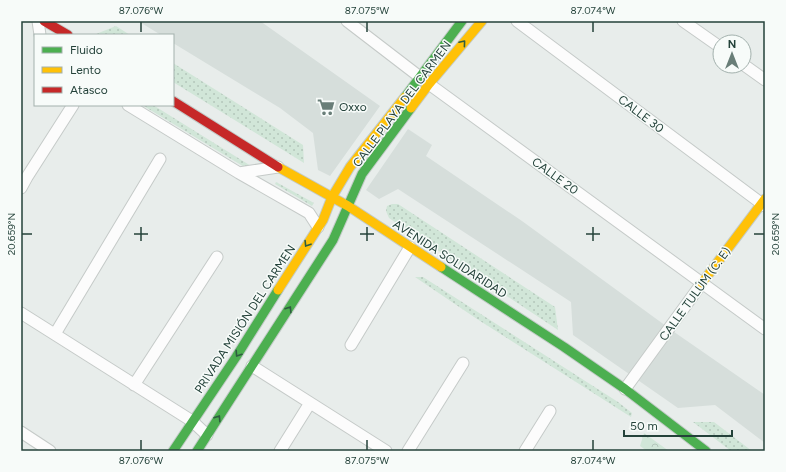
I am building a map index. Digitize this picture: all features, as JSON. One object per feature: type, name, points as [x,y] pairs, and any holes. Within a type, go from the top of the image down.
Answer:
[{"type":"street","points":[[38,21],[40,34]]},
{"type":"street","points":[[44,21],[66,34]]},
{"type":"street","name":"CALLE 20","points":[[347,21],[425,80],[765,329]]},
{"type":"street","name":"CALLE PLAYA DEL CARMEN","points":[[348,206],[362,174],[425,80],[462,21]]},
{"type":"street","name":"CALLE PLAYA DEL CARMEN","points":[[332,197],[350,167],[425,80],[482,21]]},
{"type":"street","name":"CALLE 30","points":[[517,21],[764,203]]},
{"type":"street","points":[[683,21],[712,41]]},
{"type":"street","points":[[752,71],[765,80]]},
{"type":"street","name":"AVENIDA SOLIDARIDAD","points":[[174,102],[278,167],[348,206],[564,347],[625,390],[706,451]]},
{"type":"street","points":[[21,188],[27,176],[72,106]]},
{"type":"street","points":[[130,106],[239,173],[309,213],[318,227]]},
{"type":"street","points":[[55,334],[160,158]]},
{"type":"street","points":[[239,173],[278,167]]},
{"type":"street","name":"PRIVADA MISIÓN DEL CARMEN","points":[[173,451],[323,220],[332,197]]},
{"type":"street","name":"CALLE TULÚM (C. E)","points":[[625,390],[702,283],[764,203]]},
{"type":"street","points":[[197,451],[333,240],[348,206]]},
{"type":"street","points":[[351,345],[410,247]]},
{"type":"street","points":[[134,385],[217,257]]},
{"type":"street","points":[[21,313],[192,421],[207,435]]},
{"type":"street","points":[[408,451],[463,363]]},
{"type":"street","points":[[252,366],[386,451]]},
{"type":"street","points":[[280,451],[310,403]]},
{"type":"street","points":[[525,451],[550,411]]},
{"type":"street","points":[[21,432],[50,451]]},
{"type":"shaded area","points":[[138,21],[260,21],[380,106],[330,176],[318,170],[313,133],[280,108],[174,44],[174,34],[159,34]]},
{"type":"shaded area","points":[[408,129],[432,145],[426,156],[522,221],[677,334],[765,395],[765,443],[715,405],[678,408],[573,335],[571,302],[398,189],[379,199],[366,190]]},
{"type":"green space","points":[[116,26],[128,34],[96,34]]},
{"type":"green space","points":[[174,64],[303,145],[304,163],[174,83]]},
{"type":"green space","points":[[144,106],[155,106],[251,166],[246,168]]},
{"type":"green space","points":[[276,182],[314,203],[312,206],[275,184]]},
{"type":"green space","points":[[398,204],[555,307],[558,330],[389,218],[386,211],[387,206]]},
{"type":"green space","points":[[415,277],[423,277],[618,402],[632,413],[631,417],[477,319]]},
{"type":"green space","points":[[693,422],[714,422],[752,451],[731,451]]},
{"type":"green space","points":[[644,433],[669,451],[647,451],[640,446]]},
{"type":"traffic: fast","points":[[405,97],[462,21]]},
{"type":"traffic: fast","points":[[197,451],[333,240],[362,174],[411,108]]},
{"type":"traffic: fast","points":[[441,267],[564,347],[625,389],[706,451]]},
{"type":"traffic: fast","points":[[173,451],[236,357],[278,290]]},
{"type":"traffic: slow","points":[[411,108],[429,84],[482,21]]},
{"type":"traffic: slow","points":[[278,290],[323,220],[332,197],[350,167],[405,97]]},
{"type":"traffic: slow","points":[[278,167],[348,206],[441,267]]},
{"type":"traffic: slow","points":[[702,283],[765,199]]},
{"type":"traffic: jam","points":[[44,21],[66,34]]},
{"type":"traffic: jam","points":[[174,102],[278,167]]},
{"type":"place","name":"Oxxo","points":[[326,107]]}]
